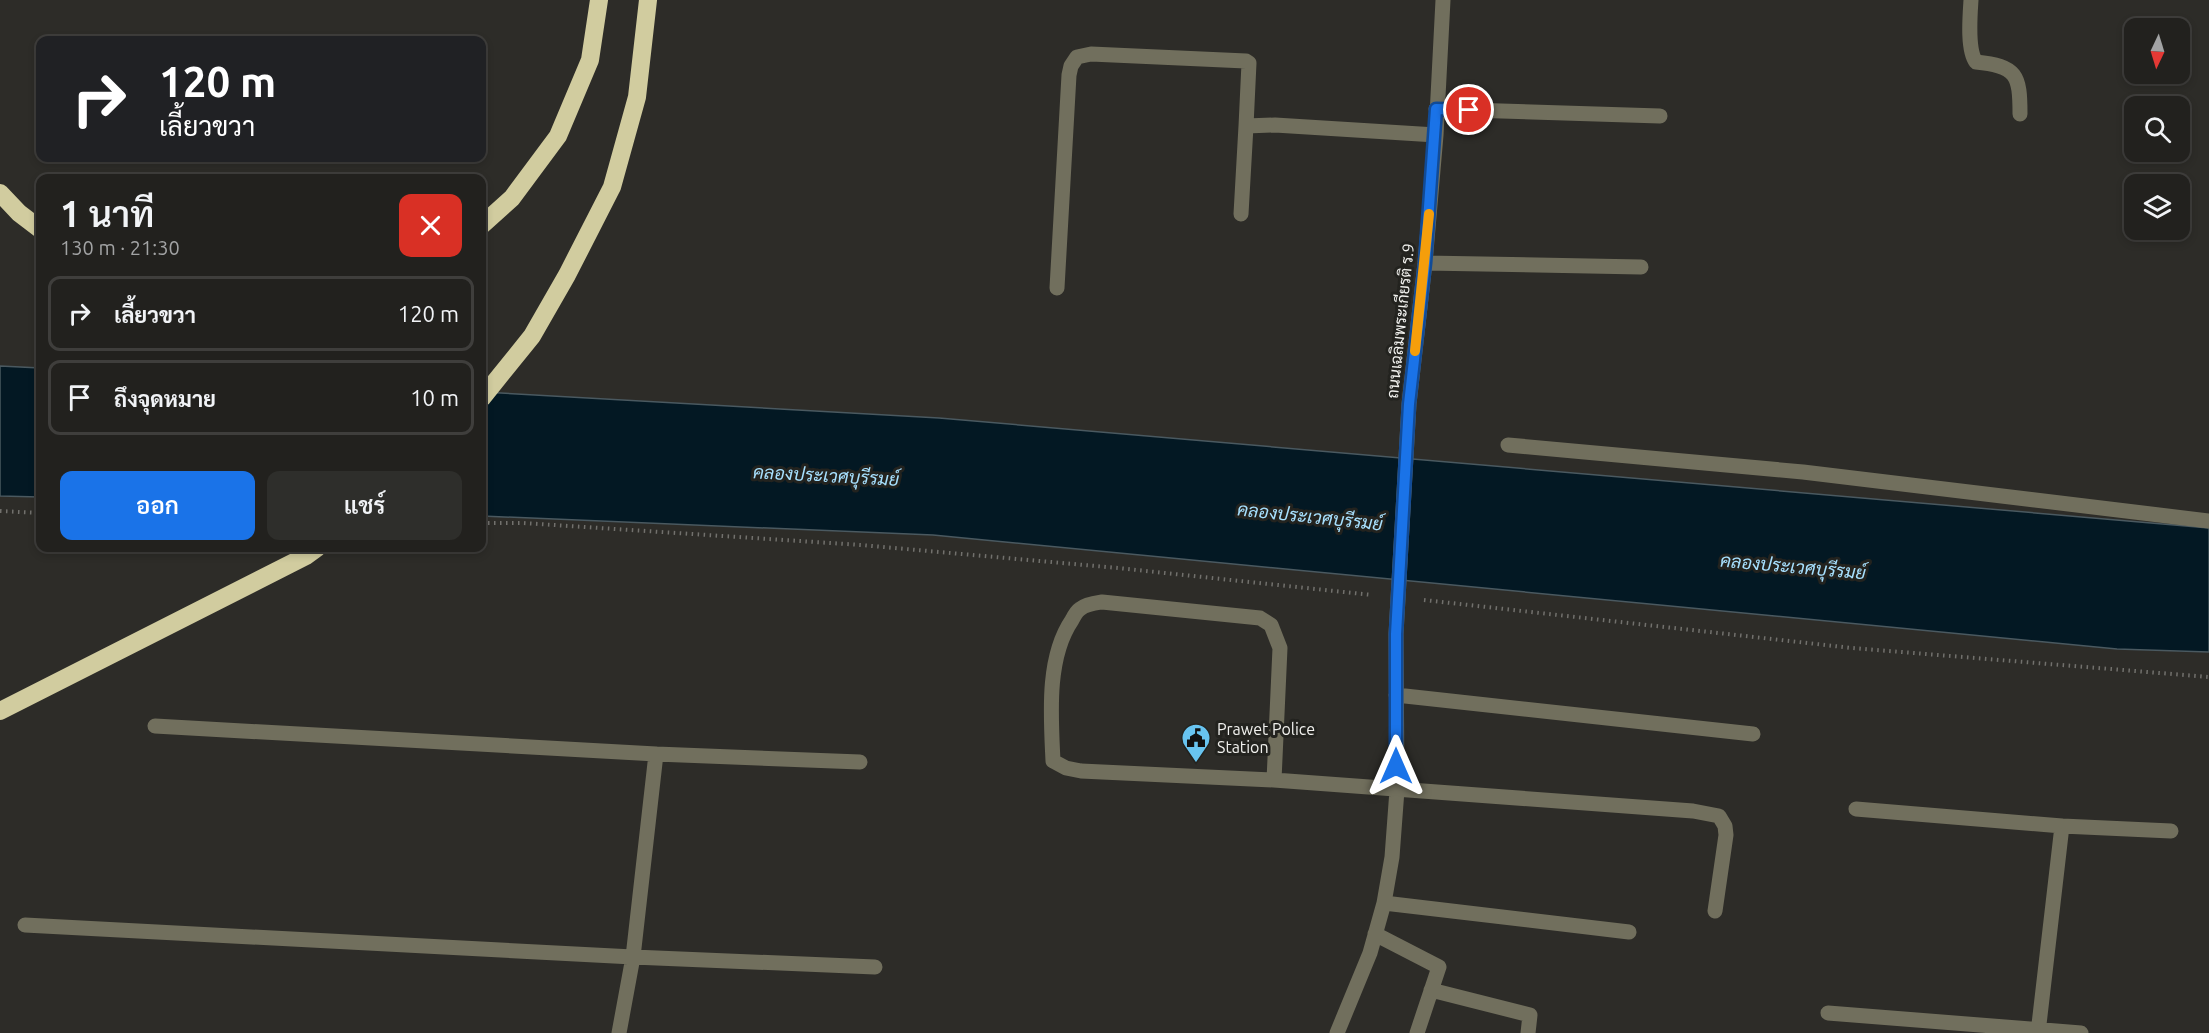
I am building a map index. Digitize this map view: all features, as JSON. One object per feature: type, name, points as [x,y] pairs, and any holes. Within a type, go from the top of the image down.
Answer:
[{"type":"highway","points":[[486,221],[512,198],[558,136],[590,60],[599,0]]},
{"type":"highway","points":[[486,393],[532,336],[567,275],[612,187],[637,97],[648,0]]},
{"type":"highway","points":[[0,193],[19,213],[36,226]]},
{"type":"highway","points":[[0,711],[312,552]]},
{"type":"street","name":"ถนนเฉลิมพระเกียรติ ร.9","points":[[1336,1033],[1370,953],[1384,903],[1392,857],[1397,790],[1396,634],[1409,404],[1425,263],[1436,135],[1443,0]]},
{"type":"street","points":[[1971,0],[1970,28],[1973,57],[1976,62],[1999,64],[2007,68],[2019,86],[2020,114]]},
{"type":"street","points":[[1057,288],[1069,75],[1071,66],[1077,57],[1091,54],[1246,61],[1249,63],[1241,214]]},
{"type":"street","points":[[1436,109],[1660,116]]},
{"type":"street","points":[[1246,126],[1275,125],[1436,135]]},
{"type":"street","points":[[1425,263],[1641,267]]},
{"type":"street","points":[[1508,445],[1803,472],[2209,521]]},
{"type":"street","points":[[1274,780],[1280,648],[1271,625],[1260,618],[1102,602],[1089,604],[1079,609],[1067,627],[1056,654],[1051,721],[1053,761],[1066,768],[1082,771],[1274,780],[1693,811],[1719,816],[1725,826],[1726,835],[1715,911]]},
{"type":"street","points":[[1396,695],[1753,734]]},
{"type":"street","points":[[155,726],[656,754],[860,762]]},
{"type":"street","points":[[619,1033],[633,957],[656,754]]},
{"type":"street","points":[[1856,809],[2062,826],[2171,831]]},
{"type":"street","points":[[2039,1031],[2062,826]]},
{"type":"street","points":[[1384,903],[1629,932]]},
{"type":"street","points":[[25,925],[633,957],[875,967]]},
{"type":"street","points":[[1375,934],[1439,967],[1417,1033]]},
{"type":"street","points":[[1431,990],[1530,1015],[1528,1033]]},
{"type":"street","points":[[1828,1013],[2081,1033]]},
{"type":"path","points":[[0,511],[36,513]]},
{"type":"path","points":[[486,523],[873,546],[1118,568],[1380,596]]},
{"type":"path","points":[[1416,600],[1852,648],[2209,677]]},
{"type":"water","points":[[0,366],[36,368],[36,497],[0,496]]},
{"type":"water","name":"คลองประเวศบุรีรมย์","points":[[486,392],[939,418],[2209,528],[2209,652],[2117,649],[933,535],[486,516]]},
{"type":"slow traffic","points":[[1415,351],[1429,214]]},
{"type":"place","name":"Prawet Police Station","points":[[1196,764]]},
{"type":"route","points":[[1396,766],[1396,634],[1409,404],[1425,263],[1436,135],[1436,109],[1469,110]]}]
